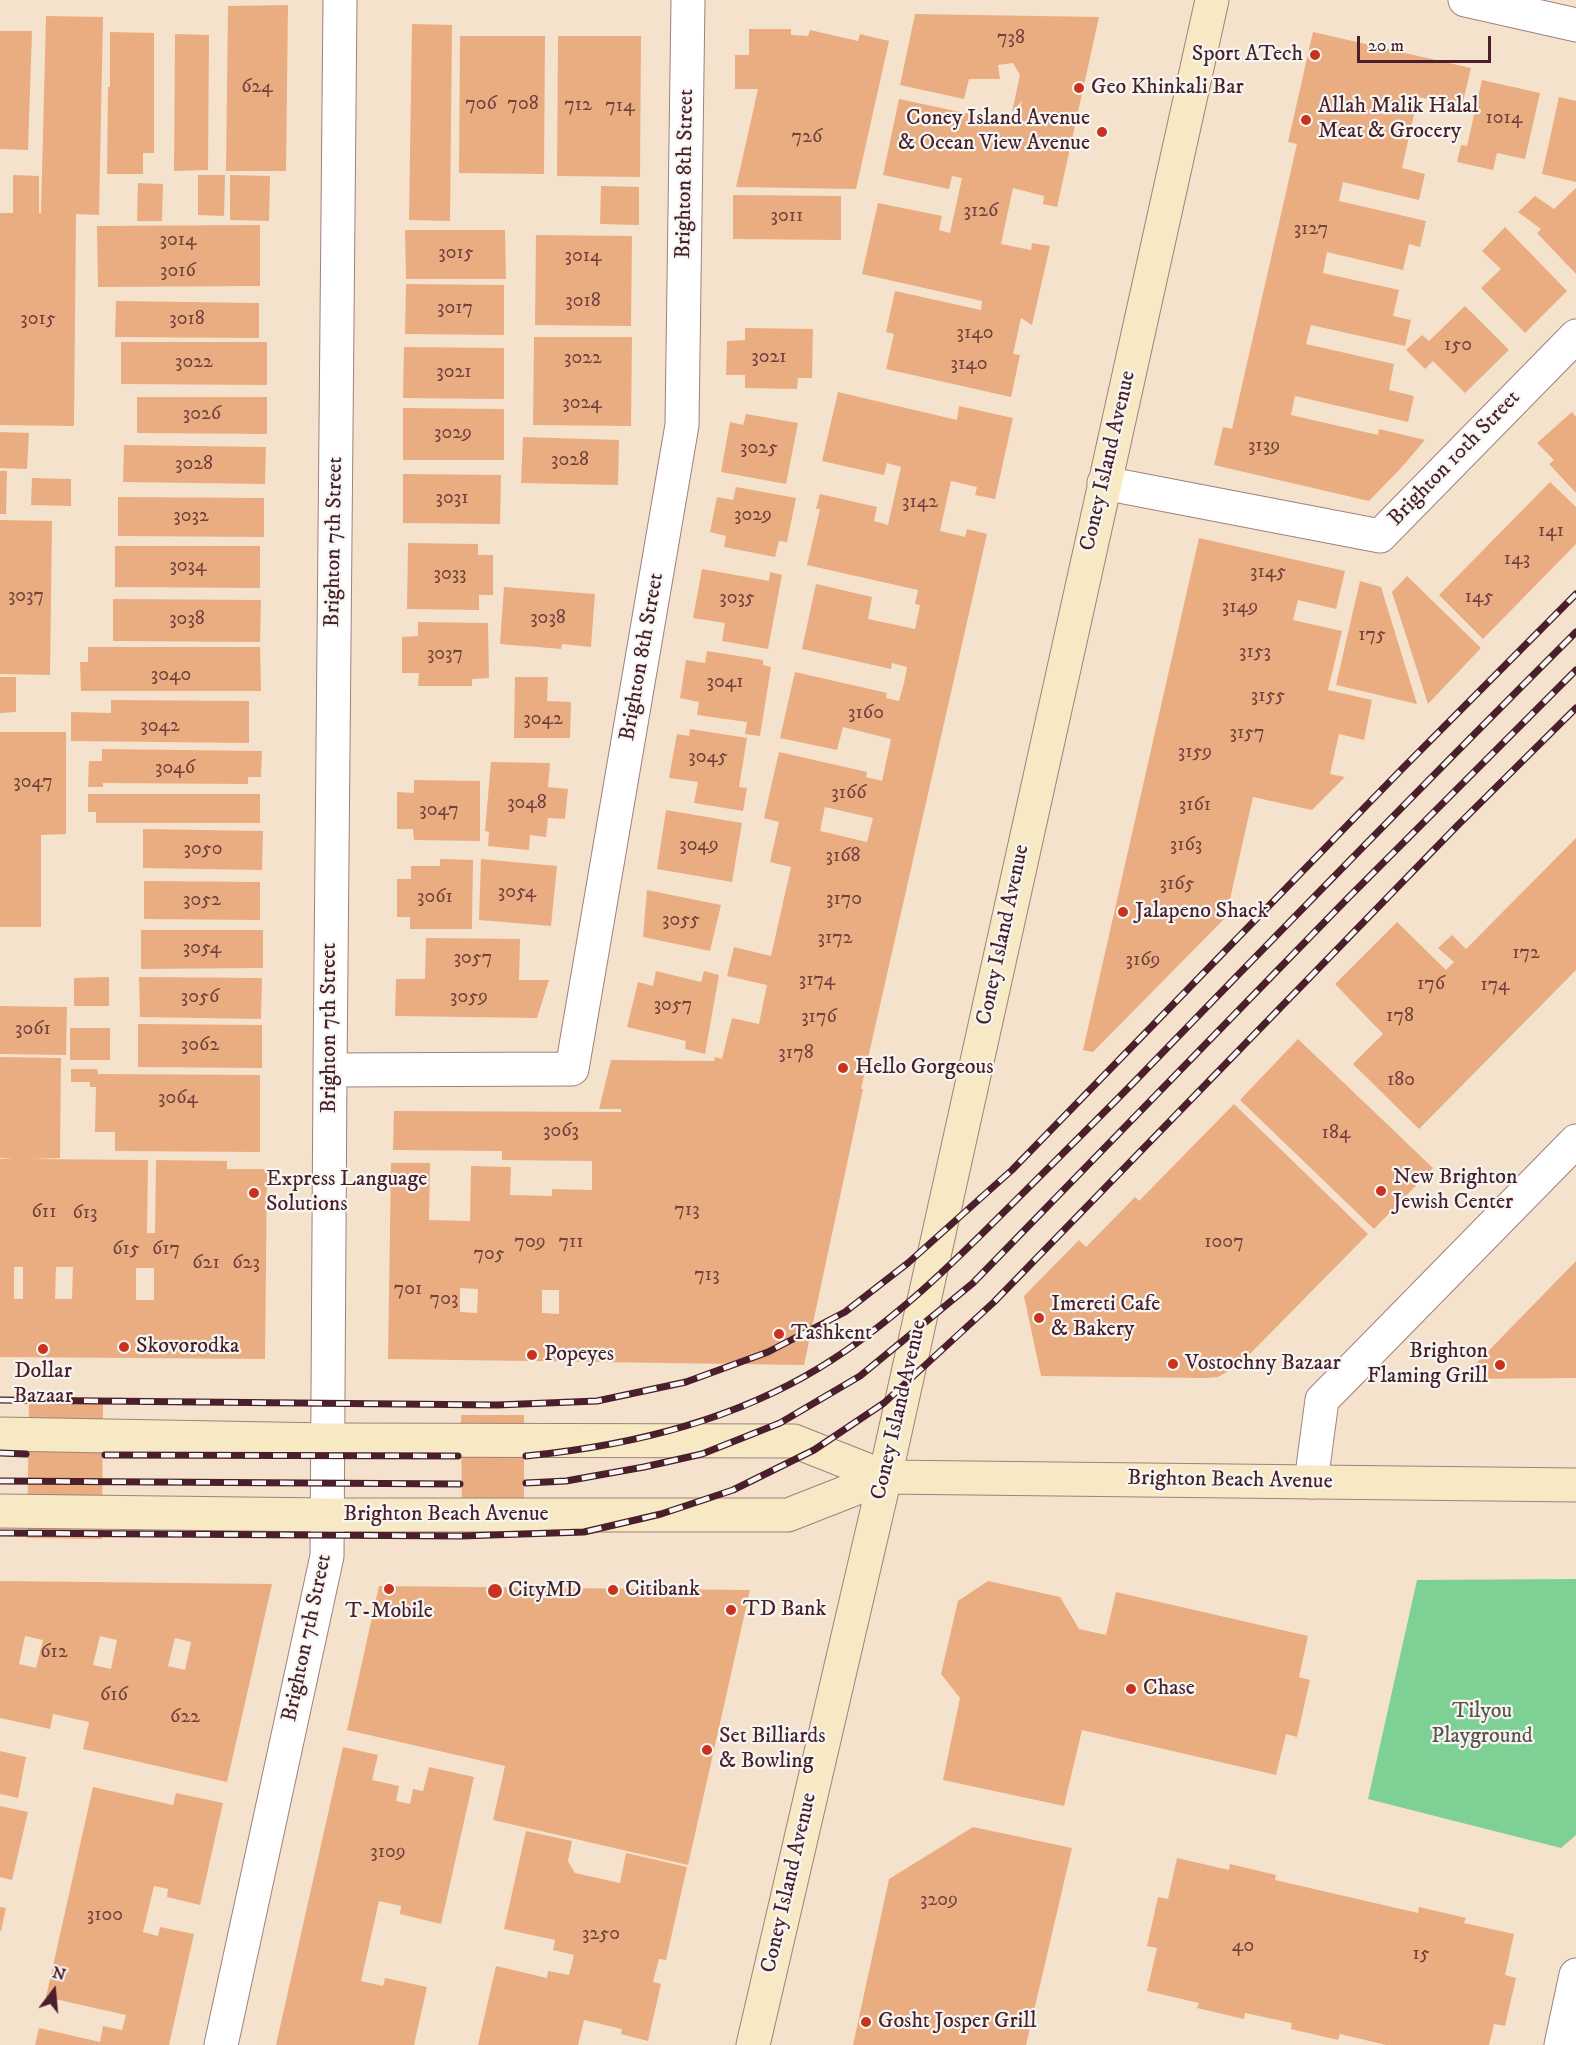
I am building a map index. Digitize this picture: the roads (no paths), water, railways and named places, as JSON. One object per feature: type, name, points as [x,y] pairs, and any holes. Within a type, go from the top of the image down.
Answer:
[{"type":"main road","name":"Coney Island Avenue","points":[[753,2045],[885,1477],[1212,0]]},
{"type":"main road","name":"Brighton Beach Avenue","points":[[0,1434],[328,1440],[794,1441],[885,1477],[1576,1485]]},
{"type":"main road","name":"Brighton Beach Avenue","points":[[0,1511],[327,1515],[788,1515],[885,1477]]},
{"type":"street","name":"Brighton 7th Street","points":[[221,2045],[327,1556],[340,0]]},
{"type":"street","name":"Brighton 8th Street","points":[[330,1070],[572,1069],[682,425],[688,0]]},
{"type":"street","points":[[1465,0],[1576,25]]},
{"type":"street","name":"Brighton 10th Street","points":[[1104,483],[1380,536],[1576,336]]},
{"type":"street","points":[[1311,1482],[1322,1400],[1576,1141]]},
{"type":"street","points":[[1561,2045],[1576,1975]]},
{"type":"railway","points":[[0,1400],[497,1405],[597,1401],[686,1382],[768,1352],[845,1312],[908,1263],[1012,1170],[1401,770],[1576,594]]},
{"type":"railway","points":[[526,1456],[602,1446],[714,1417],[785,1387],[819,1368],[870,1333],[918,1294],[985,1231],[1576,632]]},
{"type":"railway","points":[[526,1483],[566,1481],[702,1454],[780,1423],[860,1376],[973,1283],[1344,902],[1576,670]]},
{"type":"railway","points":[[0,1533],[461,1536],[584,1532],[661,1514],[733,1490],[814,1450],[884,1403],[994,1302],[1458,825],[1576,708]]},
{"type":"railway","points":[[0,1453],[26,1454]]},
{"type":"railway","points":[[105,1455],[458,1456]]},
{"type":"railway","points":[[0,1481],[460,1484]]},
{"type":"place","name":"Sport ATech","points":[[1315,55]]},
{"type":"place","name":"Geo Khinkali Bar","points":[[1079,88]]},
{"type":"place","name":"Allah Malik Halal Meat & Grocery","points":[[1306,120]]},
{"type":"place","name":"Coney Island Avenue & Ocean View Avenue","points":[[1102,132]]},
{"type":"place","name":"Jalapeno Shack","points":[[1123,912]]},
{"type":"place","name":"Hello Gorgeous","points":[[843,1068]]},
{"type":"place","name":"New Brighton Jewish Center","points":[[1381,1191]]},
{"type":"place","name":"Express Language Solutions","points":[[254,1193]]},
{"type":"place","name":"Imereti Cafe & Bakery","points":[[1039,1318]]},
{"type":"place","name":"Tashkent","points":[[779,1334]]},
{"type":"place","name":"Skovorodka","points":[[124,1347]]},
{"type":"place","name":"Dollar Bazaar","points":[[43,1349]]},
{"type":"place","name":"Popeyes","points":[[532,1355]]},
{"type":"place","name":"Vostochny Bazaar","points":[[1173,1364]]},
{"type":"place","name":"Brighton Flaming Grill","points":[[1500,1365]]},
{"type":"place","name":"T-Mobile","points":[[389,1589]]},
{"type":"place","name":"Citibank","points":[[613,1590]]},
{"type":"place","name":"CityMD","points":[[495,1591]]},
{"type":"place","name":"TD Bank","points":[[731,1610]]},
{"type":"place","name":"Chase","points":[[1131,1689]]},
{"type":"place","name":"Set Billiards & Bowling","points":[[707,1750]]},
{"type":"place","name":"Gosht Josper Grill","points":[[866,2022]]},
{"type":"park label","name":"Tilyou Playground","points":[[1482,1724]]}]
